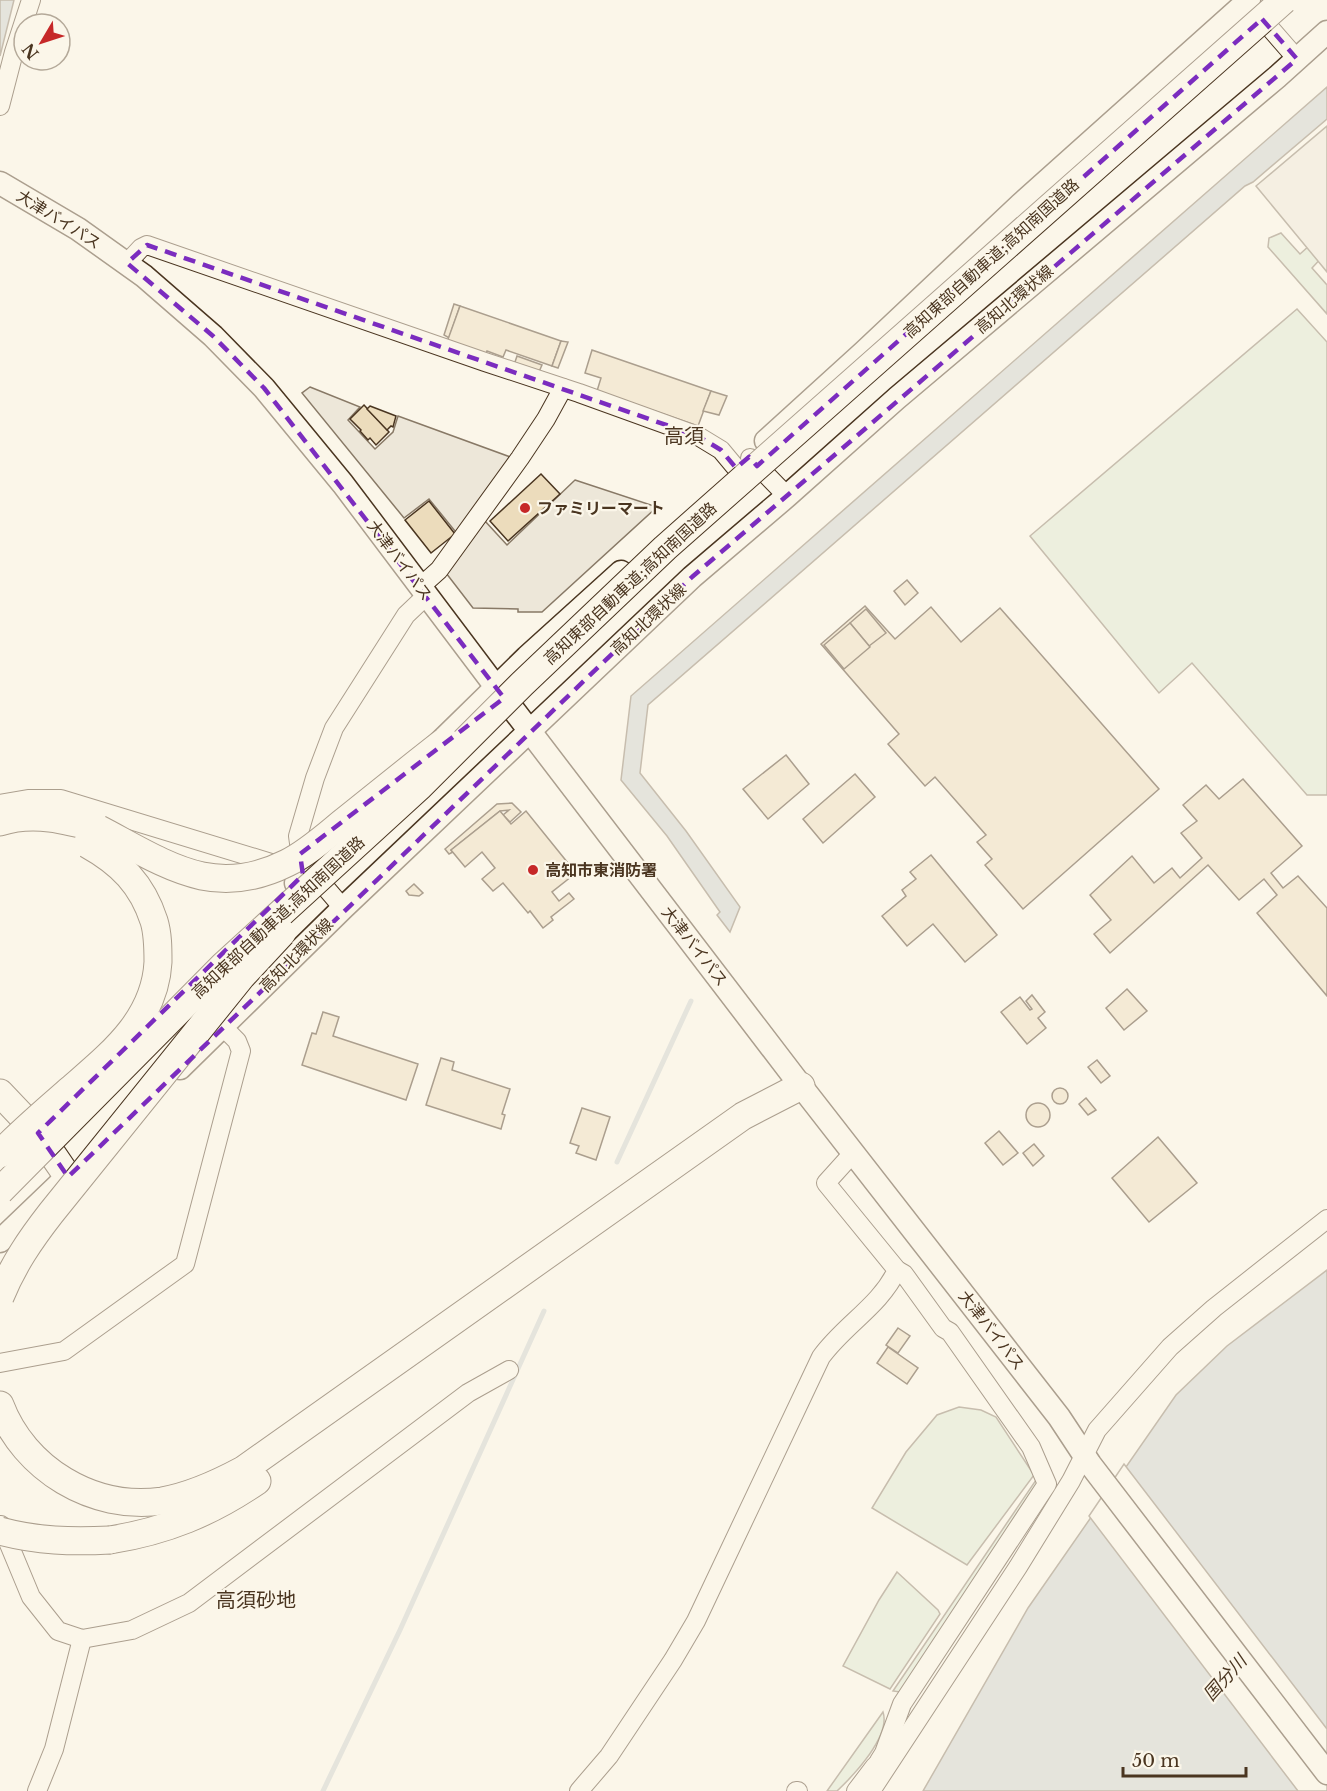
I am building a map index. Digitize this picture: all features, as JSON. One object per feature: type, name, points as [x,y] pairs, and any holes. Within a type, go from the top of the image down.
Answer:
[{"type":"highway","name":"高知東部自動車道;高知南国道路","points":[[0,1191],[223,966],[420,786],[509,686],[1284,0]]},
{"type":"highway","points":[[0,822],[27,816],[50,817],[93,837],[203,876],[224,879],[267,872],[288,863],[323,839],[509,686]]},
{"type":"highway","points":[[0,1297],[10,1272],[27,1244],[242,976],[420,786]]},
{"type":"highway","points":[[0,840],[12,836],[36,834],[93,837],[139,888],[156,928],[158,950],[153,993],[143,1014],[114,1050],[33,1122],[21,1144]]},
{"type":"highway","points":[[0,1405],[18,1439],[35,1459],[55,1476],[76,1488],[96,1495],[129,1501],[159,1501],[188,1495],[214,1485],[243,1470],[743,1116],[801,1086]]},
{"type":"highway","points":[[0,1532],[49,1540],[79,1542],[110,1540],[140,1535],[198,1516],[225,1502],[753,1129],[801,1086]]},
{"type":"highway","points":[[0,1093],[21,1144]]},
{"type":"highway","points":[[0,1120],[21,1144],[68,1177]]},
{"type":"main road","points":[[0,1170],[21,1144],[186,991],[303,875],[509,686],[742,462],[864,352],[1020,205],[1248,1]]},
{"type":"main road","name":"高知北環状線","points":[[0,1241],[344,908],[692,577],[897,398],[1327,32]]},
{"type":"main road","name":"大津バイパス","points":[[0,183],[78,229],[127,263],[213,336],[264,388],[343,484],[423,591],[509,686],[530,732],[801,1086],[1059,1417],[1086,1460],[1327,1773]]},
{"type":"street","points":[[0,106],[31,0]]},
{"type":"street","points":[[1248,1],[1297,59]]},
{"type":"street","points":[[127,263],[147,245],[563,388],[698,436],[742,462],[787,496]]},
{"type":"street","points":[[303,875],[298,836],[315,778],[334,728],[406,615],[513,467],[546,419],[563,388]]},
{"type":"street","points":[[0,804],[28,799],[61,799],[281,866],[325,887],[344,908]]},
{"type":"street","points":[[0,1363],[64,1351],[185,1264],[241,1051],[237,1041],[186,991]]},
{"type":"street","points":[[854,1152],[826,1182],[897,1270],[904,1274],[943,1328],[950,1332],[957,1341],[1031,1448],[1047,1484],[902,1704],[884,1753],[883,1764],[856,1791]]},
{"type":"street","points":[[871,1791],[883,1764],[1030,1549],[1086,1460],[1097,1430],[1170,1347],[1214,1308],[1327,1219]]},
{"type":"street","points":[[579,1791],[609,1756],[696,1621],[821,1357],[834,1341],[883,1294],[897,1270]]},
{"type":"street","points":[[0,1523],[31,1597],[58,1631],[82,1639],[132,1630],[189,1603],[468,1393],[508,1370]]},
{"type":"street","points":[[37,1791],[54,1749],[82,1639]]},
{"type":"highlighted area","points":[[1262,19],[1297,59],[692,577],[68,1177],[38,1133],[303,875],[300,854],[504,698],[264,388],[213,336],[127,263],[147,245],[698,436],[721,450],[736,468],[749,457],[757,466]]},
{"type":"green space","points":[[1281,233],[1300,254],[1309,246],[1325,254],[1312,268],[1327,285],[1327,314],[1268,247],[1269,238]]},
{"type":"green space","points":[[1297,309],[1327,342],[1327,795],[1307,795],[1192,663],[1159,693],[1030,536]]},
{"type":"green space","points":[[959,1407],[981,1410],[996,1417],[1034,1475],[967,1565],[872,1508],[906,1452],[937,1415]]},
{"type":"green space","points":[[1036,1480],[1040,1483],[900,1692],[893,1691]]},
{"type":"green space","points":[[897,1572],[940,1614],[890,1689],[843,1666]]},
{"type":"green space","points":[[883,1712],[882,1732],[869,1754],[837,1791],[827,1791]]},
{"type":"shaded area","points":[[1327,126],[1327,272],[1256,186]]},
{"type":"shaded area","points":[[310,387],[360,407],[348,420],[375,449],[393,432],[398,416],[513,458],[459,536],[429,499],[404,518],[302,393]]},
{"type":"shaded area","points":[[575,480],[657,507],[542,612],[473,608],[446,573],[484,520],[507,545]]},
{"type":"water","points":[[0,0],[14,0],[0,56]]},
{"type":"water","points":[[1327,87],[1327,119],[1253,182],[1245,186],[648,705],[640,773],[686,831],[740,907],[730,932],[717,915],[720,912],[667,836],[621,780],[631,696]]},
{"type":"water","name":"国分川","points":[[1327,1270],[1327,1791],[923,1791],[1028,1608],[1176,1395],[1227,1346]]},
{"type":"pier","points":[[1124,1464],[1327,1729],[1327,1791],[1298,1791],[1089,1516]]},
{"type":"building","points":[[454,304],[460,306],[449,338],[444,335]]},
{"type":"building","points":[[460,306],[561,341],[552,366],[506,350],[503,357],[487,351],[485,356],[447,342]]},
{"type":"building","points":[[561,341],[568,342],[558,368],[552,366]]},
{"type":"building","points":[[592,350],[711,391],[698,426],[597,391],[601,378],[585,373]]},
{"type":"building","points":[[517,356],[542,365],[538,374],[514,365]]},
{"type":"building","points":[[711,391],[727,396],[719,415],[703,411]]},
{"type":"building","points":[[364,405],[389,432],[376,445],[370,438],[368,440],[350,419]]},
{"type":"building","points":[[370,406],[396,416],[393,427],[387,430],[367,409]]},
{"type":"building","name":"ファミリーマート","points":[[541,474],[560,494],[508,541],[490,521]]},
{"type":"building","points":[[429,501],[455,534],[431,553],[405,520]]},
{"type":"building","points":[[907,580],[918,593],[905,605],[894,591]]},
{"type":"building","points":[[865,606],[895,639],[931,607],[961,642],[1000,608],[1159,789],[1023,909],[985,865],[992,859],[977,842],[986,835],[935,777],[925,786],[888,744],[899,734],[821,644]]},
{"type":"building","points":[[866,609],[886,633],[869,646],[850,623]]},
{"type":"building","points":[[850,623],[870,647],[844,669],[824,645]]},
{"type":"building","points":[[786,755],[809,784],[768,819],[743,789]]},
{"type":"building","points":[[855,774],[875,797],[823,843],[803,819]]},
{"type":"building","points":[[1243,779],[1302,846],[1271,873],[1283,888],[1298,876],[1327,908],[1327,996],[1257,913],[1277,895],[1264,879],[1239,900],[1208,865],[1110,953],[1094,934],[1111,920],[1090,895],[1132,856],[1154,883],[1172,868],[1180,878],[1202,858],[1181,833],[1197,821],[1183,805],[1206,785],[1219,799]]},
{"type":"building","points":[[512,803],[521,812],[510,822],[503,815],[509,810],[500,811],[451,850],[453,852],[449,854],[445,849],[497,804]]},
{"type":"building","name":"高知市東消防署","points":[[500,811],[511,824],[526,811],[576,873],[552,892],[559,901],[569,893],[574,899],[551,917],[553,920],[543,928],[503,883],[493,891],[482,879],[495,868],[482,852],[465,867],[451,850]]},
{"type":"building","points":[[931,855],[997,935],[965,962],[933,924],[907,946],[882,916],[906,896],[902,890],[916,879],[910,872]]},
{"type":"building","points":[[414,884],[423,893],[419,896],[409,895],[406,891]]},
{"type":"building","points":[[1127,989],[1147,1011],[1124,1030],[1106,1008]]},
{"type":"building","points":[[1032,995],[1045,1012],[1038,1018],[1046,1028],[1027,1044],[1001,1012],[1020,997],[1030,1010],[1032,1009],[1026,1001]]},
{"type":"building","points":[[323,1012],[339,1017],[333,1036],[418,1064],[406,1100],[302,1065],[312,1033],[316,1034]]},
{"type":"building","points":[[441,1058],[454,1062],[452,1070],[510,1089],[502,1114],[505,1115],[501,1129],[426,1105]]},
{"type":"building","points":[[1097,1060],[1110,1076],[1101,1083],[1088,1067]]},
{"type":"building","points":[[1057,1088],[1063,1088],[1068,1096],[1066,1102],[1057,1104],[1052,1099],[1052,1093]]},
{"type":"building","points":[[1086,1098],[1096,1110],[1088,1115],[1079,1104]]},
{"type":"building","points":[[1033,1103],[1043,1103],[1050,1110],[1050,1120],[1043,1127],[1033,1127],[1026,1120],[1026,1110]]},
{"type":"building","points":[[582,1108],[610,1117],[596,1160],[576,1153],[579,1146],[570,1143]]},
{"type":"building","points":[[999,1131],[1018,1153],[1003,1165],[985,1143]]},
{"type":"building","points":[[1158,1137],[1197,1183],[1149,1222],[1112,1178]]},
{"type":"building","points":[[1034,1144],[1044,1156],[1033,1166],[1023,1153]]},
{"type":"building","points":[[898,1328],[910,1336],[898,1353],[886,1345]]},
{"type":"building","points":[[888,1347],[918,1368],[907,1384],[877,1363]]},
{"type":"waterway","points":[[617,1162],[691,1001]]},
{"type":"waterway","points":[[323,1791],[400,1630],[544,1311]]},
{"type":"place","name":"ファミリーマート","points":[[525,508]]},
{"type":"place","name":"高知市東消防署","points":[[533,870]]},
{"type":"district","name":"高須","points":[[684,436]]},
{"type":"district","name":"高須砂地","points":[[256,1600]]}]
